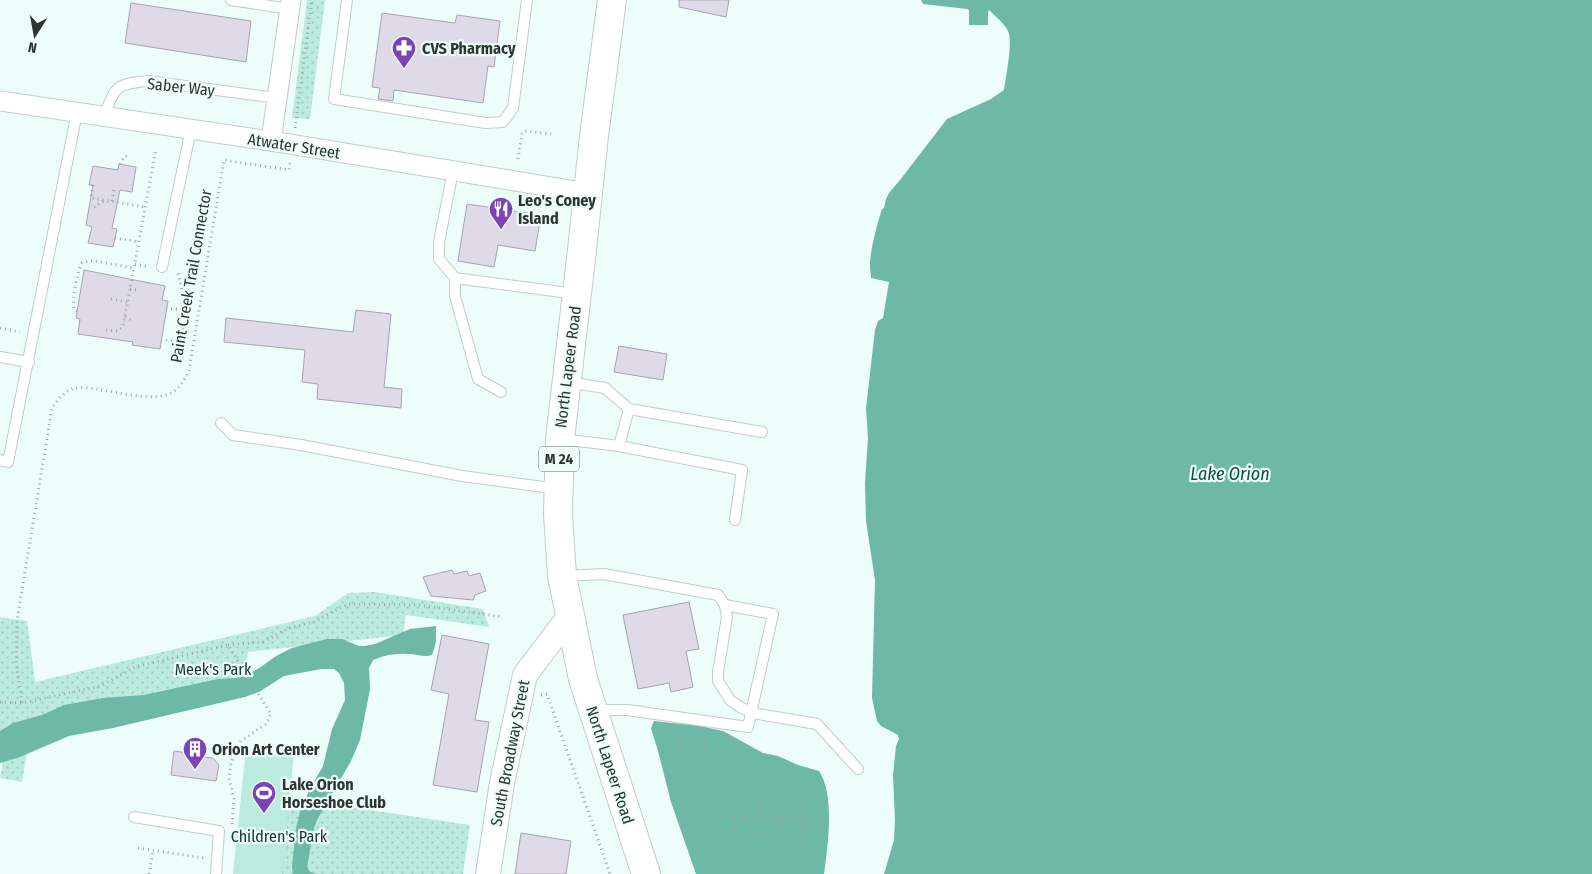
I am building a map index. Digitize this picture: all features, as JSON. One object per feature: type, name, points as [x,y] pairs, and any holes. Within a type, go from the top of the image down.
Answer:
[{"type":"main road","name":"North Lapeer Road","points":[[612,0],[560,439],[558,514],[562,576],[582,678],[646,874]]},
{"type":"street","points":[[271,142],[291,5]]},
{"type":"street","name":"Atwater Street","points":[[0,101],[191,129],[588,193]]},
{"type":"street","name":"South Broadway Street","points":[[488,874],[502,783],[525,675],[570,617]]},
{"type":"lane","points":[[231,0],[291,5]]},
{"type":"lane","points":[[347,0],[334,99],[486,123],[503,122],[513,108],[527,0]]},
{"type":"lane","name":"Saber Way","points":[[104,116],[111,96],[119,87],[132,83],[148,82],[277,98]]},
{"type":"lane","points":[[0,460],[8,462],[77,112]]},
{"type":"lane","points":[[162,266],[191,129]]},
{"type":"lane","points":[[453,171],[439,242],[439,259],[455,278],[455,296],[478,379],[501,392]]},
{"type":"lane","points":[[455,278],[577,294]]},
{"type":"lane","points":[[0,357],[29,362]]},
{"type":"lane","points":[[566,382],[605,388],[629,408],[762,432]]},
{"type":"lane","points":[[619,446],[629,408]]},
{"type":"lane","points":[[221,423],[233,435],[301,445],[462,476],[559,489]]},
{"type":"lane","points":[[560,439],[619,446],[742,470],[736,520]]},
{"type":"lane","points":[[562,576],[604,574],[718,595],[725,605],[727,617],[718,681],[730,700],[752,713],[817,724],[858,769]]},
{"type":"lane","points":[[594,712],[627,710],[748,727],[773,614],[725,605]]},
{"type":"lane","points":[[134,817],[219,831],[216,874]]},
{"type":"path","points":[[296,125],[312,0]]},
{"type":"path","points":[[518,159],[522,134],[525,131],[551,134]]},
{"type":"path","points":[[106,330],[120,331],[123,327],[156,149]]},
{"type":"path","points":[[120,164],[129,155]]},
{"type":"path","name":"Paint Creek Trail Connector","points":[[22,703],[16,662],[17,620],[52,408],[60,397],[74,388],[90,388],[149,397],[162,396],[174,391],[183,382],[189,370],[224,160],[289,170],[290,162]]},
{"type":"path","points":[[93,186],[91,198],[145,207]]},
{"type":"path","points":[[112,201],[114,189]]},
{"type":"path","points":[[94,207],[105,200]]},
{"type":"path","points":[[115,238],[139,242]]},
{"type":"path","points":[[77,310],[74,309],[73,304],[77,278],[80,266],[89,260],[134,266],[162,266],[176,270],[184,299],[180,339],[172,341],[162,340]]},
{"type":"path","points":[[77,278],[82,280]]},
{"type":"path","points":[[130,289],[136,290]]},
{"type":"path","points":[[111,299],[128,302]]},
{"type":"path","points":[[166,309],[180,309],[183,307],[184,299]]},
{"type":"path","points":[[125,317],[131,320]]},
{"type":"path","points":[[0,328],[21,332],[20,336]]},
{"type":"path","points":[[0,702],[22,703],[101,686],[135,667],[228,645],[263,642],[289,628],[314,622],[349,604],[418,605],[503,617]]},
{"type":"path","points":[[228,645],[271,714],[266,724],[241,741],[231,762],[229,778],[234,799],[231,827]]},
{"type":"path","points":[[521,694],[547,694],[610,874]]},
{"type":"path","points":[[704,751],[706,733]]},
{"type":"path","points":[[733,834],[736,798]]},
{"type":"path","points":[[756,835],[759,800]]},
{"type":"path","points":[[779,837],[781,801]]},
{"type":"path","points":[[801,839],[804,803]]},
{"type":"path","points":[[729,816],[823,823]]},
{"type":"path","points":[[138,848],[204,858],[205,852],[217,855]]},
{"type":"path","points":[[149,874],[152,850]]},
{"type":"green space","points":[[307,0],[325,0],[310,119],[292,118]]},
{"type":"green space","name":"Meek's Park","points":[[374,592],[483,609],[489,627],[406,615],[403,635],[248,652],[242,688],[31,729],[22,782],[0,778],[5,751],[0,750],[0,617],[27,621],[35,682],[315,616],[348,593]]},
{"type":"green space","name":"Lake Orion Horseshoe Club","points":[[246,749],[294,753],[282,874],[233,874]]},
{"type":"green space","name":"Children's Park","points":[[284,797],[470,825],[463,874],[236,874]]},
{"type":"water","name":"Lake Orion","points":[[921,0],[1592,0],[1592,874],[884,874],[894,840],[893,775],[896,746],[899,739],[898,735],[881,726],[877,721],[872,698],[875,580],[866,521],[865,483],[868,438],[866,408],[875,330],[878,321],[883,318],[889,282],[871,278],[871,253],[880,215],[889,193],[947,119],[991,99],[1004,90],[1009,51],[1008,31],[1002,22],[989,10],[988,25],[969,25],[969,10],[923,4]]},
{"type":"water","points":[[436,626],[436,642],[432,655],[390,655],[373,660],[369,668],[370,689],[360,740],[351,761],[314,828],[307,867],[310,872],[317,874],[293,874],[292,867],[296,828],[300,812],[323,766],[332,729],[345,700],[344,683],[339,673],[334,669],[321,669],[284,676],[259,692],[245,697],[113,728],[69,736],[20,757],[0,763],[0,731],[13,723],[42,715],[64,705],[103,698],[144,695],[218,679],[238,678],[258,669],[276,656],[292,648],[327,639],[342,639],[359,646],[365,646],[375,644],[410,629]]},
{"type":"water","points":[[654,721],[700,726],[723,731],[763,753],[778,756],[798,765],[819,771],[824,781],[829,806],[824,874],[696,874],[671,802],[651,728]]},
{"type":"building","points":[[679,0],[729,0],[726,17],[679,7]]},
{"type":"building","points":[[131,3],[251,21],[246,62],[125,43]]},
{"type":"building","name":"CVS Pharmacy","points":[[382,13],[455,23],[457,15],[500,21],[494,67],[488,66],[483,103],[394,90],[393,101],[378,99],[380,88],[372,87]]},
{"type":"building","points":[[119,164],[136,167],[132,192],[120,190],[112,228],[117,229],[113,247],[88,243],[92,227],[86,225],[93,185],[89,185],[93,166],[118,170]]},
{"type":"building","name":"Leo's Coney Island","points":[[467,204],[541,215],[535,251],[498,245],[494,267],[458,261]]},
{"type":"building","points":[[84,270],[165,286],[162,300],[168,301],[160,349],[132,345],[133,342],[78,334],[80,319],[76,318]]},
{"type":"building","points":[[356,310],[391,314],[384,387],[402,389],[401,408],[317,399],[318,384],[302,382],[305,350],[224,342],[226,318],[353,332]]},
{"type":"building","points":[[619,346],[667,354],[663,380],[614,372]]},
{"type":"building","points":[[452,570],[454,574],[467,571],[469,576],[480,573],[486,591],[475,595],[473,600],[431,596],[423,577]]},
{"type":"building","points":[[689,602],[699,649],[686,651],[693,687],[671,692],[669,683],[638,689],[623,615]]},
{"type":"building","points":[[442,635],[489,644],[475,720],[489,722],[477,792],[433,785],[449,694],[431,690]]},
{"type":"building","name":"Orion Art Center","points":[[174,751],[213,758],[219,765],[216,781],[171,775]]},
{"type":"building","points":[[521,833],[571,841],[566,874],[515,874]]},
{"type":"place","name":"CVS Pharmacy","points":[[404,69]]},
{"type":"place","name":"Leo's Coney Island","points":[[501,230]]},
{"type":"place","name":"Orion Art Center","points":[[195,770]]},
{"type":"place","name":"Lake Orion Horseshoe Club","points":[[264,814]]}]
